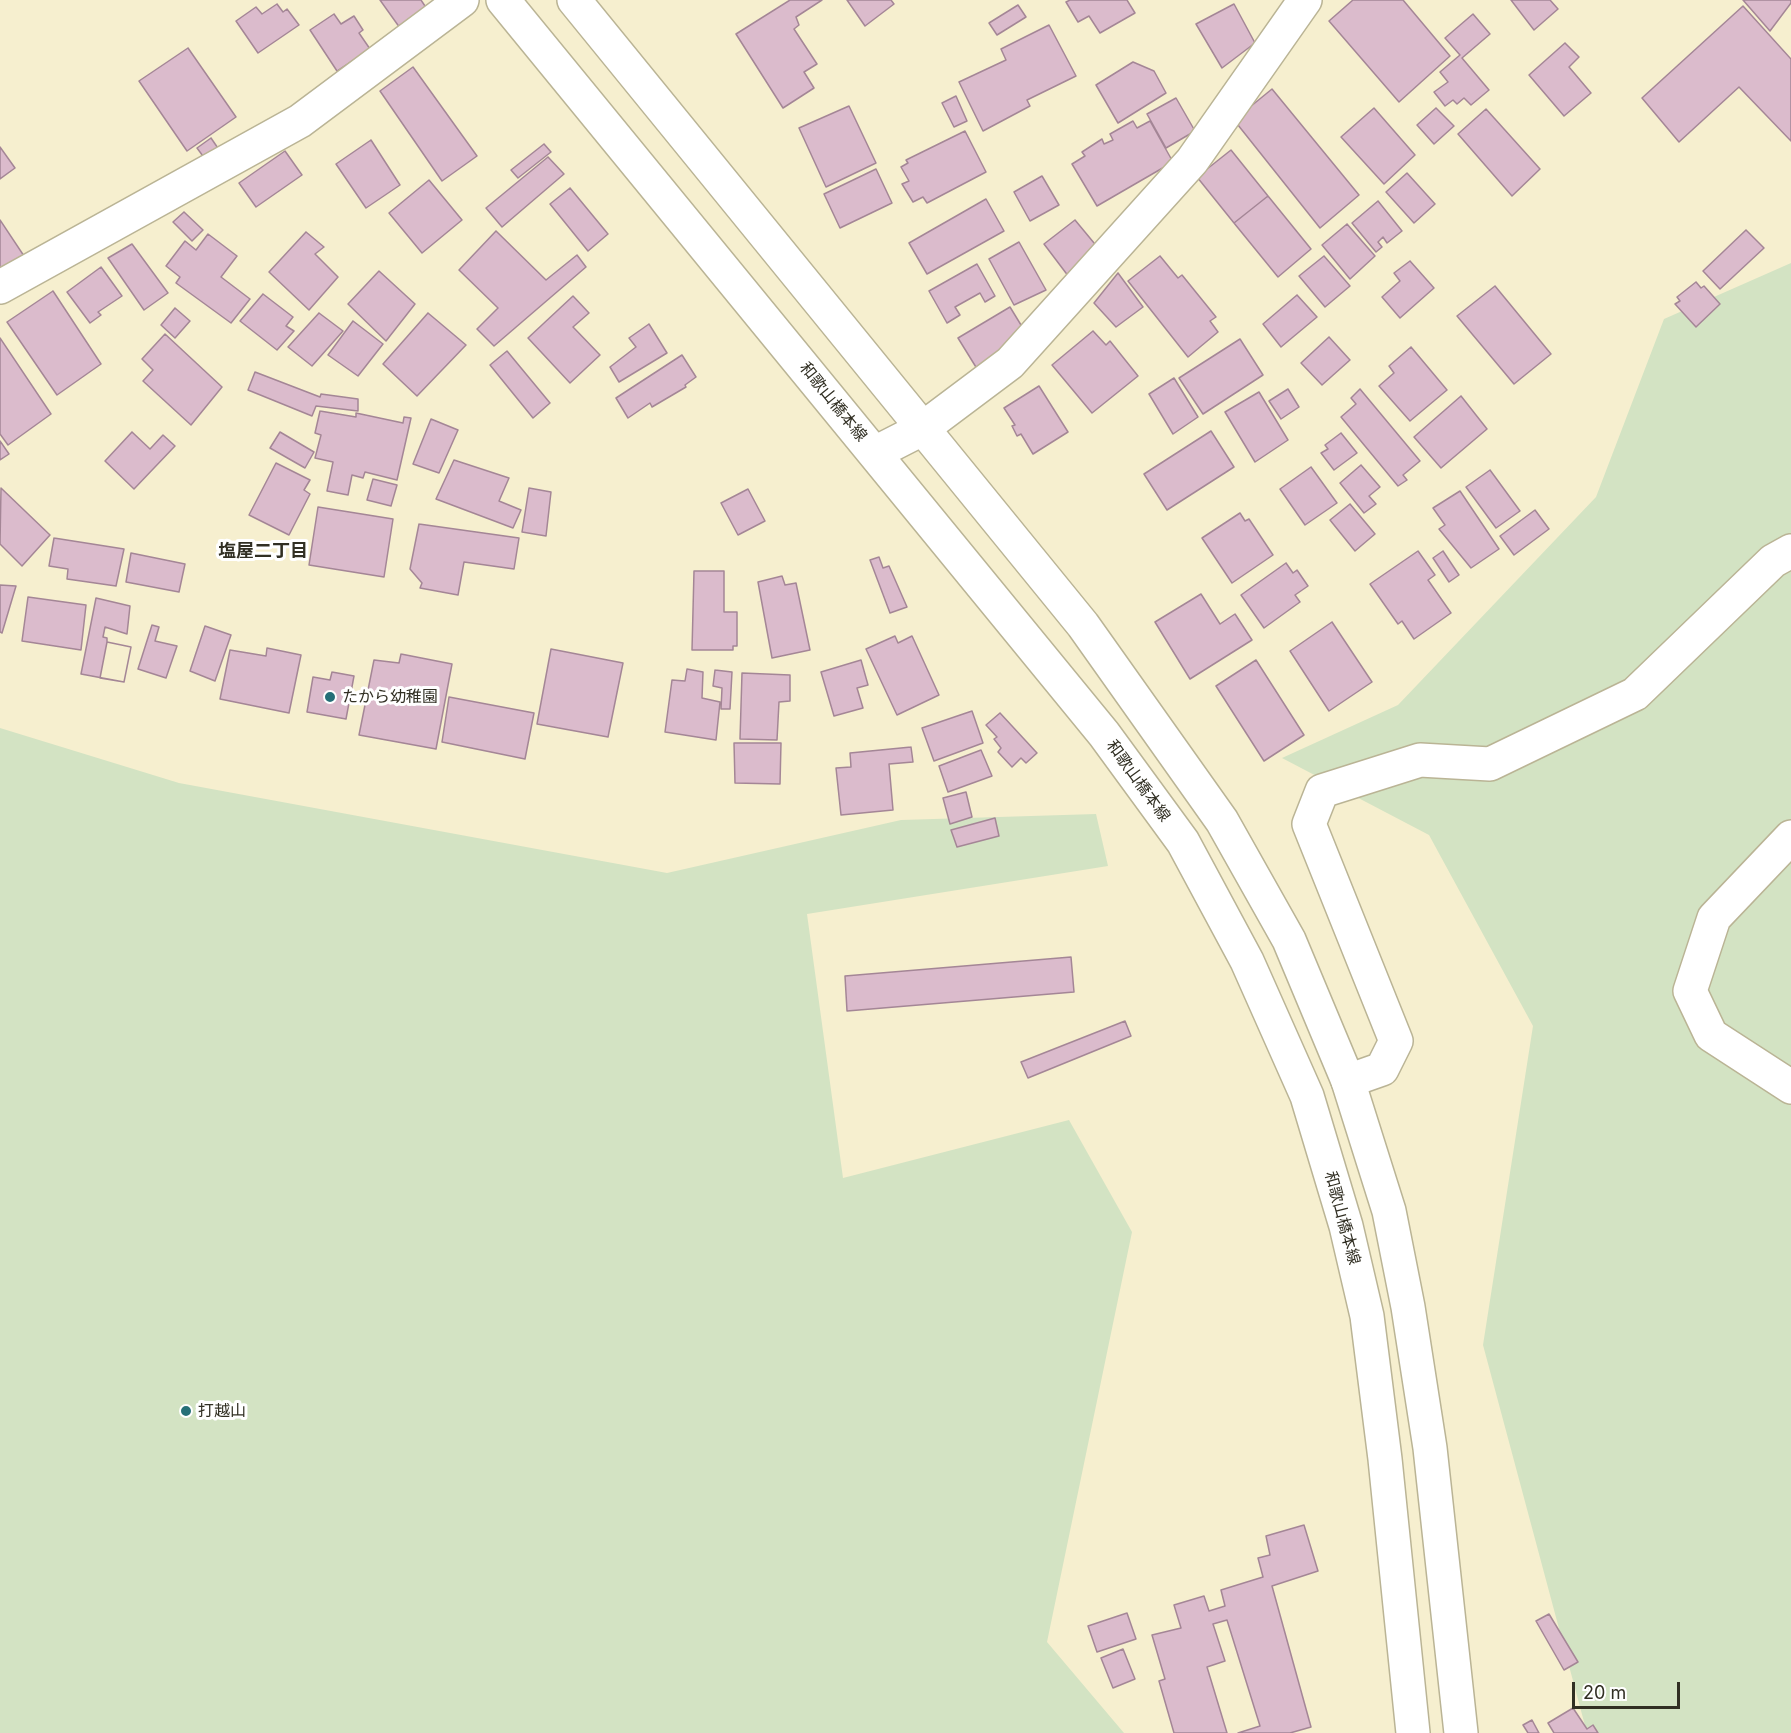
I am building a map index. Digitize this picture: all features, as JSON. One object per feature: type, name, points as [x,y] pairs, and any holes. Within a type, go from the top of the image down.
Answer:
[{"type":"main road","points":[[0,287],[300,121],[462,0]]},
{"type":"main road","name":"和歌山橋本線","points":[[503,0],[1104,734],[1183,843],[1247,961],[1307,1096],[1346,1226],[1366,1316],[1385,1459],[1413,1733]]},
{"type":"main road","points":[[573,0],[1083,625],[1222,822],[1289,940],[1348,1081],[1389,1211],[1408,1307],[1430,1448],[1461,1733]]},
{"type":"main road","points":[[875,453],[922,429],[1010,363],[1184,170],[1305,0]]},
{"type":"main road","points":[[1348,1081],[1382,1069],[1396,1041],[1309,824],[1322,791],[1420,760],[1490,764],[1635,694],[1773,561],[1791,551]]},
{"type":"main road","points":[[1791,837],[1714,918],[1690,991],[1712,1035],[1791,1087]]},
{"type":"green space","points":[[1791,263],[1791,1733],[1587,1733],[1483,1345],[1533,1026],[1429,835],[1282,758],[1398,705],[1596,497],[1664,319]]},
{"type":"green space","points":[[0,728],[179,783],[667,873],[901,820],[1096,814],[1108,866],[807,914],[843,1178],[1069,1120],[1132,1232],[1047,1642],[1124,1733],[0,1733]]},
{"type":"building","points":[[380,0],[421,0],[427,9],[400,28]]},
{"type":"building","points":[[790,0],[822,0],[796,17],[799,25],[794,29],[817,64],[804,72],[814,88],[783,108],[736,34]]},
{"type":"building","points":[[847,0],[891,0],[894,4],[865,26]]},
{"type":"building","points":[[1070,0],[1127,0],[1135,13],[1100,33],[1089,16],[1078,22],[1066,2]]},
{"type":"building","points":[[1353,0],[1403,0],[1450,56],[1399,102],[1329,21]]},
{"type":"building","points":[[1511,0],[1550,0],[1558,9],[1534,30]]},
{"type":"building","points":[[1743,0],[1791,0],[1791,3],[1770,31]]},
{"type":"building","points":[[277,4],[283,12],[287,9],[299,25],[258,53],[236,21],[256,7],[262,14]]},
{"type":"building","points":[[1234,4],[1255,43],[1222,68],[1196,24]]},
{"type":"building","points":[[1018,5],[1026,17],[997,35],[989,23]]},
{"type":"building","points":[[1743,6],[1791,59],[1791,141],[1739,87],[1679,142],[1642,98]]},
{"type":"building","points":[[334,14],[341,24],[354,16],[363,30],[359,33],[370,49],[337,71],[310,30]]},
{"type":"building","points":[[1473,14],[1490,34],[1462,58],[1489,90],[1471,105],[1464,98],[1457,104],[1453,100],[1445,106],[1434,92],[1448,82],[1440,72],[1460,55],[1445,38]]},
{"type":"building","points":[[1049,25],[1076,76],[1027,100],[1030,106],[983,131],[959,82],[1006,60],[1001,49]]},
{"type":"building","points":[[1565,43],[1579,57],[1569,67],[1591,93],[1564,116],[1529,75]]},
{"type":"building","points":[[188,48],[236,117],[187,151],[139,81]]},
{"type":"building","points":[[1133,62],[1154,71],[1166,93],[1118,123],[1096,85]]},
{"type":"building","points":[[413,67],[477,156],[442,181],[380,91]]},
{"type":"building","points":[[1272,89],[1359,195],[1320,228],[1234,120]]},
{"type":"building","points":[[956,96],[967,121],[954,127],[942,103]]},
{"type":"building","points":[[1176,98],[1195,131],[1166,148],[1147,114]]},
{"type":"building","points":[[849,106],[876,163],[826,187],[799,128]]},
{"type":"building","points":[[1374,108],[1415,155],[1384,184],[1341,137]]},
{"type":"building","points":[[1436,108],[1454,126],[1434,144],[1417,125]]},
{"type":"building","points":[[1486,109],[1540,169],[1512,196],[1458,134]]},
{"type":"building","points":[[1133,121],[1137,128],[1150,121],[1173,162],[1097,206],[1072,164],[1085,156],[1082,152],[1102,139],[1104,144],[1113,140],[1110,134]]},
{"type":"building","points":[[965,131],[986,172],[927,203],[923,197],[913,202],[902,184],[909,181],[901,167],[908,163],[906,160]]},
{"type":"building","points":[[211,138],[224,157],[211,167],[197,148]]},
{"type":"building","points":[[371,140],[400,185],[366,208],[336,164]]},
{"type":"building","points":[[544,144],[551,152],[518,178],[511,170]]},
{"type":"building","points":[[0,147],[15,168],[0,179]]},
{"type":"building","points":[[1231,150],[1268,196],[1234,223],[1197,177]]},
{"type":"building","points":[[285,151],[302,175],[256,207],[239,183]]},
{"type":"building","points":[[548,157],[564,174],[502,227],[486,208]]},
{"type":"building","points":[[876,169],[892,203],[840,228],[824,194]]},
{"type":"building","points":[[1407,173],[1435,204],[1414,223],[1386,192]]},
{"type":"building","points":[[1042,176],[1059,205],[1030,221],[1014,192]]},
{"type":"building","points":[[429,180],[462,220],[422,253],[389,213]]},
{"type":"building","points":[[570,188],[608,234],[588,251],[550,204]]},
{"type":"building","points":[[1268,196],[1311,249],[1278,277],[1234,223]]},
{"type":"building","points":[[986,199],[1004,231],[927,274],[909,243]]},
{"type":"building","points":[[1378,201],[1402,231],[1387,243],[1383,237],[1378,242],[1382,247],[1376,252],[1352,223]]},
{"type":"building","points":[[184,212],[203,230],[192,241],[173,222]]},
{"type":"building","points":[[0,220],[30,265],[0,275]]},
{"type":"building","points":[[1075,220],[1104,255],[1072,281],[1044,244]]},
{"type":"building","points":[[1347,224],[1375,256],[1350,279],[1322,245]]},
{"type":"building","points":[[1746,230],[1764,248],[1720,289],[1703,271]]},
{"type":"building","points":[[496,231],[546,280],[577,255],[586,267],[494,346],[477,329],[498,308],[459,270]]},
{"type":"building","points":[[306,232],[324,247],[315,254],[338,277],[309,310],[269,272]]},
{"type":"building","points":[[208,234],[237,256],[221,277],[250,299],[231,323],[176,283],[180,277],[166,266],[185,241],[196,250]]},
{"type":"building","points":[[1019,242],[1046,290],[1014,305],[989,259]]},
{"type":"building","points":[[132,244],[168,293],[144,310],[108,258]]},
{"type":"building","points":[[1160,256],[1178,278],[1182,275],[1216,317],[1210,321],[1218,332],[1188,357],[1128,281]]},
{"type":"building","points":[[1324,256],[1350,286],[1325,307],[1299,276]]},
{"type":"building","points":[[1410,261],[1434,288],[1400,318],[1382,297],[1400,281],[1394,273]]},
{"type":"building","points":[[977,264],[995,296],[985,302],[980,293],[955,307],[960,315],[947,323],[929,291]]},
{"type":"building","points":[[101,267],[122,296],[98,312],[101,315],[90,323],[67,292]]},
{"type":"building","points":[[379,271],[415,304],[386,341],[348,304]]},
{"type":"building","points":[[1118,273],[1143,307],[1116,327],[1094,303]]},
{"type":"building","points":[[1696,282],[1701,288],[1704,286],[1720,304],[1696,327],[1675,304],[1680,301],[1677,297]]},
{"type":"building","points":[[1495,286],[1551,354],[1514,384],[1457,316]]},
{"type":"building","points":[[53,291],[101,364],[57,395],[7,322]]},
{"type":"building","points":[[263,294],[293,317],[286,326],[294,331],[277,350],[240,321]]},
{"type":"building","points":[[1297,295],[1317,317],[1281,347],[1263,324]]},
{"type":"building","points":[[573,296],[589,313],[573,327],[600,355],[570,383],[528,338]]},
{"type":"building","points":[[1010,307],[1032,343],[979,372],[958,338]]},
{"type":"building","points":[[175,308],[190,321],[175,338],[161,325]]},
{"type":"building","points":[[319,313],[343,331],[312,366],[288,347]]},
{"type":"building","points":[[428,313],[466,345],[417,396],[383,364]]},
{"type":"building","points":[[353,321],[383,344],[358,376],[328,355]]},
{"type":"building","points":[[649,324],[667,353],[619,382],[610,367],[636,347],[629,338]]},
{"type":"building","points":[[1093,331],[1106,345],[1110,341],[1138,376],[1092,413],[1052,365]]},
{"type":"building","points":[[165,334],[222,387],[191,425],[143,381],[153,370],[142,359]]},
{"type":"building","points":[[1329,337],[1350,360],[1322,385],[1301,363]]},
{"type":"building","points":[[0,338],[51,414],[8,445],[0,434]]},
{"type":"building","points":[[1240,339],[1263,375],[1203,414],[1179,378]]},
{"type":"building","points":[[1411,347],[1447,390],[1410,421],[1379,386],[1394,373],[1389,366]]},
{"type":"building","points":[[507,351],[550,403],[533,418],[490,365]]},
{"type":"building","points":[[682,355],[696,377],[685,385],[686,387],[652,407],[650,403],[628,418],[616,398]]},
{"type":"building","points":[[255,372],[320,397],[321,394],[358,399],[358,411],[316,406],[312,416],[248,390]]},
{"type":"building","points":[[1174,378],[1198,417],[1173,434],[1149,394]]},
{"type":"building","points":[[1039,386],[1068,432],[1033,454],[1021,434],[1017,436],[1012,426],[1015,425],[1004,408]]},
{"type":"building","points":[[1288,389],[1299,407],[1281,419],[1269,401]]},
{"type":"building","points":[[1360,389],[1420,461],[1403,475],[1407,480],[1398,486],[1341,417],[1356,404],[1351,398]]},
{"type":"building","points":[[1259,392],[1288,440],[1255,462],[1225,412]]},
{"type":"building","points":[[1461,396],[1487,429],[1441,468],[1414,437]]},
{"type":"building","points":[[320,411],[356,417],[356,413],[403,423],[404,417],[411,418],[397,480],[365,472],[363,478],[352,475],[348,495],[327,491],[333,462],[315,458],[321,435],[315,433]]},
{"type":"building","points":[[431,419],[458,430],[439,473],[413,464]]},
{"type":"building","points":[[1211,431],[1234,467],[1167,510],[1144,474]]},
{"type":"building","points":[[132,432],[150,449],[163,435],[175,446],[134,489],[105,461]]},
{"type":"building","points":[[280,432],[314,452],[305,468],[270,448]]},
{"type":"building","points":[[1341,433],[1357,453],[1334,470],[1321,453],[1328,449],[1325,445]]},
{"type":"building","points":[[0,441],[9,454],[0,460]]},
{"type":"building","points":[[454,460],[509,478],[499,501],[521,510],[513,528],[436,499]]},
{"type":"building","points":[[276,463],[310,480],[304,490],[310,494],[289,535],[249,515]]},
{"type":"building","points":[[1361,465],[1380,487],[1369,496],[1376,504],[1364,513],[1340,483]]},
{"type":"building","points":[[1311,467],[1337,503],[1305,525],[1280,489]]},
{"type":"building","points":[[1490,470],[1520,511],[1496,528],[1466,487]]},
{"type":"building","points":[[373,479],[397,485],[391,506],[367,500]]},
{"type":"building","points":[[1,488],[50,535],[22,566],[0,544]]},
{"type":"building","points":[[529,488],[551,492],[546,536],[522,532]]},
{"type":"building","points":[[748,489],[765,521],[738,535],[721,503]]},
{"type":"building","points":[[1460,491],[1499,549],[1471,568],[1439,529],[1445,525],[1433,508]]},
{"type":"building","points":[[1350,504],[1375,534],[1355,551],[1330,520]]},
{"type":"building","points":[[318,507],[393,519],[384,577],[309,565]]},
{"type":"building","points":[[1535,510],[1549,529],[1514,555],[1500,536]]},
{"type":"building","points":[[1240,513],[1245,521],[1249,519],[1273,555],[1232,583],[1202,538]]},
{"type":"building","points":[[419,524],[519,538],[514,569],[464,562],[458,595],[420,588],[422,583],[410,569]]},
{"type":"building","points":[[54,538],[124,549],[116,586],[67,579],[68,569],[49,566]]},
{"type":"building","points":[[1418,551],[1435,575],[1428,580],[1451,613],[1414,639],[1402,621],[1398,624],[1370,584]]},
{"type":"building","points":[[1443,551],[1459,575],[1449,582],[1433,558]]},
{"type":"building","points":[[131,553],[185,564],[179,592],[126,582]]},
{"type":"building","points":[[879,557],[883,568],[889,566],[907,607],[890,613],[870,560]]},
{"type":"building","points":[[1286,563],[1293,573],[1297,570],[1308,586],[1295,595],[1300,602],[1264,628],[1241,595]]},
{"type":"building","points":[[694,571],[724,571],[724,612],[737,612],[737,646],[733,646],[733,650],[692,650]]},
{"type":"building","points":[[782,576],[785,585],[796,583],[810,650],[772,658],[758,582]]},
{"type":"building","points":[[0,585],[16,586],[2,633],[0,632]]},
{"type":"building","points":[[1201,594],[1220,624],[1235,614],[1252,640],[1190,679],[1155,622]]},
{"type":"building","points":[[28,597],[86,605],[81,650],[22,641]]},
{"type":"building","points":[[96,598],[130,606],[127,634],[105,627],[103,637],[107,638],[107,642],[131,647],[124,682],[81,674]]},
{"type":"building","points":[[1332,622],[1372,682],[1329,711],[1290,651]]},
{"type":"building","points":[[152,625],[159,627],[155,641],[177,646],[166,678],[138,669]]},
{"type":"building","points":[[205,626],[231,635],[215,681],[190,671]]},
{"type":"building","points":[[895,636],[898,643],[912,636],[939,695],[897,715],[866,649]]},
{"type":"building","points":[[107,642],[131,647],[124,682],[100,678]]},
{"type":"building","points":[[267,648],[301,655],[289,713],[220,699],[230,650],[266,656]]},
{"type":"building","points":[[551,649],[623,663],[608,737],[537,724]]},
{"type":"building","points":[[401,654],[452,664],[436,749],[359,735],[374,660],[399,663]]},
{"type":"building","points":[[861,660],[868,685],[857,688],[863,708],[834,716],[821,672]]},
{"type":"building","points":[[1256,660],[1304,735],[1264,761],[1216,686]]},
{"type":"building","points":[[687,669],[703,672],[702,698],[720,702],[716,740],[665,732],[672,680],[685,681]]},
{"type":"building","points":[[715,670],[732,672],[730,709],[721,709],[722,688],[713,686]]},
{"type":"building","points":[[332,672],[354,676],[346,719],[307,712],[313,677],[330,680]]},
{"type":"building","points":[[742,673],[790,675],[790,701],[779,702],[777,740],[740,739]]},
{"type":"building","points":[[449,697],[534,713],[525,759],[442,742]]},
{"type":"building","points":[[972,711],[983,743],[934,761],[922,728]]},
{"type":"building","points":[[1000,713],[1037,753],[1026,763],[1021,758],[1012,767],[998,752],[1001,748],[994,739],[997,737],[986,725]]},
{"type":"building","points":[[734,743],[781,743],[780,784],[735,783]]},
{"type":"building","points":[[911,747],[913,762],[889,764],[893,810],[841,815],[836,768],[851,767],[850,753]]},
{"type":"building","points":[[981,750],[992,776],[948,792],[939,766]]},
{"type":"building","points":[[966,792],[972,817],[950,824],[943,798]]},
{"type":"building","points":[[995,818],[999,836],[957,847],[951,830]]},
{"type":"building","points":[[1071,957],[1074,992],[847,1011],[845,976]]},
{"type":"building","points":[[1125,1021],[1131,1036],[1028,1078],[1021,1062]]},
{"type":"building","points":[[1304,1525],[1318,1571],[1272,1586],[1311,1727],[1290,1733],[1238,1733],[1260,1726],[1227,1620],[1213,1624],[1225,1661],[1207,1667],[1227,1733],[1174,1733],[1159,1681],[1165,1679],[1152,1635],[1181,1628],[1174,1605],[1204,1596],[1209,1611],[1225,1606],[1221,1590],[1263,1577],[1258,1558],[1270,1555],[1266,1536]]},
{"type":"building","points":[[1127,1613],[1136,1639],[1097,1652],[1088,1626]]},
{"type":"building","points":[[1549,1614],[1578,1662],[1564,1670],[1536,1621]]},
{"type":"building","points":[[1123,1649],[1135,1679],[1113,1688],[1101,1658]]},
{"type":"building","points":[[1573,1708],[1587,1729],[1593,1725],[1598,1733],[1554,1733],[1548,1723]]},
{"type":"building","points":[[1532,1720],[1539,1733],[1528,1733],[1523,1725]]},
{"type":"place","name":"たから幼稚園","points":[[330,697]]},
{"type":"place","name":"打越山","points":[[186,1411]]},
{"type":"district","name":"塩屋二丁目","points":[[263,552]]}]
